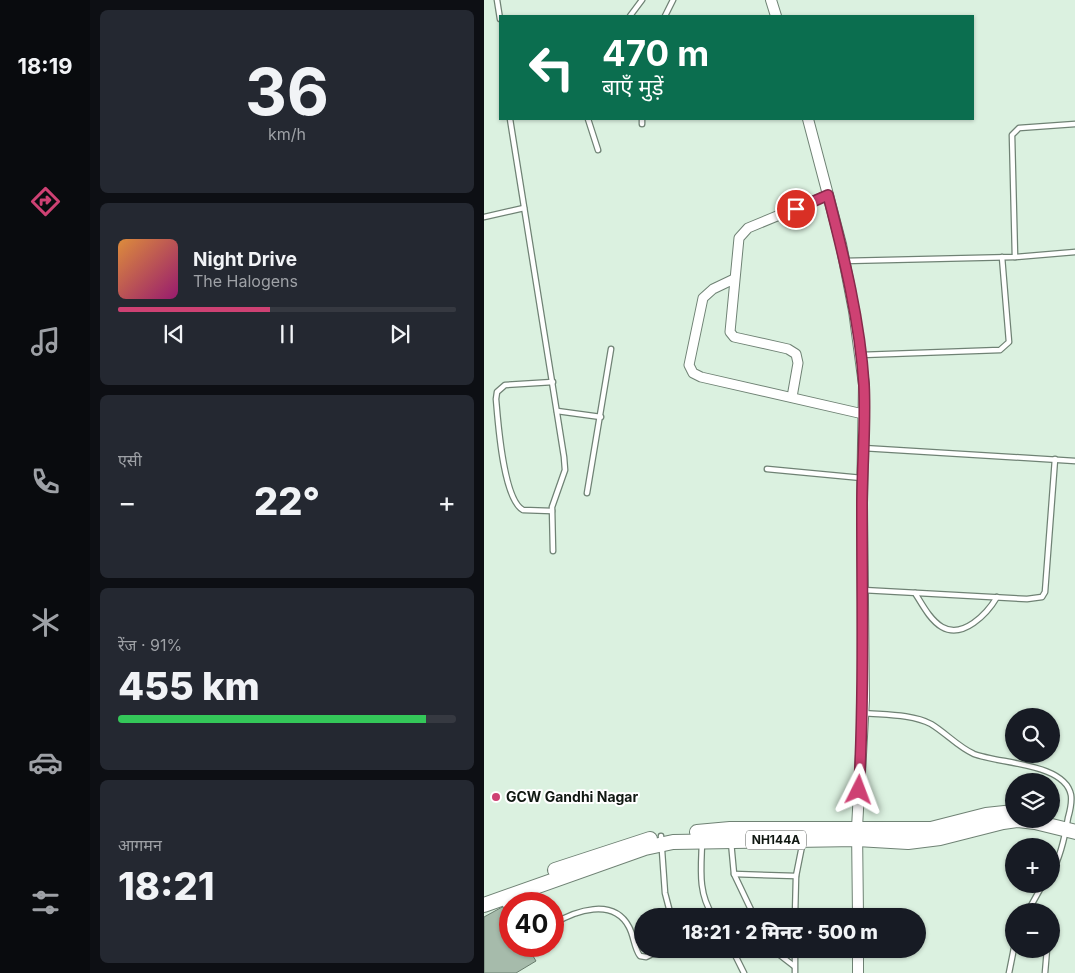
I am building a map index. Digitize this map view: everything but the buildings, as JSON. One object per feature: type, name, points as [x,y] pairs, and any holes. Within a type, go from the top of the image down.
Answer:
[{"type":"highway","name":"NH144A","points":[[484,898],[607,851],[662,840],[703,836],[857,834],[931,829],[986,815],[1005,813]]},
{"type":"highway","name":"NH144A","points":[[857,834],[924,841],[1018,820],[1071,826]]},
{"type":"highway","name":"NH144A","points":[[520,892],[662,840]]},
{"type":"highway","name":"NH144A","points":[[484,905],[499,900]]},
{"type":"street","points":[[771,0],[776,15]]},
{"type":"street","points":[[808,120],[844,262],[864,385],[862,478],[863,713],[857,834],[858,908]]},
{"type":"street","points":[[792,397],[798,363],[796,354],[788,349],[734,336],[730,332],[739,238],[743,231],[828,195]]},
{"type":"street","points":[[734,279],[713,289],[703,298],[690,368],[693,373],[701,377],[863,414]]},
{"type":"street","points":[[858,958],[858,973]]},
{"type":"lane","points":[[497,0],[499,15]]},
{"type":"lane","points":[[631,15],[642,0]]},
{"type":"lane","points":[[666,15],[673,0]]},
{"type":"lane","points":[[510,120],[553,382],[565,470],[552,511],[553,551]]},
{"type":"lane","points":[[588,120],[598,150]]},
{"type":"lane","points":[[1014,257],[1012,135],[1019,128],[1075,124]]},
{"type":"lane","points":[[484,217],[524,208]]},
{"type":"lane","points":[[844,262],[1014,257],[1075,252]]},
{"type":"lane","points":[[860,355],[1000,350],[1006,347],[1009,342],[1002,257]]},
{"type":"lane","points":[[587,493],[611,350]]},
{"type":"lane","points":[[552,511],[522,510],[514,502],[503,454],[496,399],[497,392],[505,386],[553,382]]},
{"type":"lane","points":[[557,411],[601,418]]},
{"type":"lane","points":[[863,448],[1075,461]]},
{"type":"lane","points":[[863,590],[1027,599],[1040,598],[1044,594],[1054,460]]},
{"type":"lane","points":[[767,468],[862,478]]},
{"type":"lane","points":[[915,593],[937,624],[950,630],[962,628],[977,621],[992,606],[997,597]]},
{"type":"lane","points":[[863,713],[928,722],[968,752],[988,760],[1047,770],[1062,780],[1070,791],[1071,826],[1060,852]]},
{"type":"lane","points":[[795,908],[796,876],[804,834]]},
{"type":"lane","points":[[730,835],[734,874],[750,908]]},
{"type":"lane","points":[[703,836],[700,885],[708,908]]},
{"type":"lane","points":[[662,840],[665,893],[669,908]]},
{"type":"lane","points":[[734,874],[796,876]]},
{"type":"lane","points":[[564,919],[583,911],[607,909],[621,916],[628,925],[634,940]]},
{"type":"lane","points":[[736,958],[744,973]]},
{"type":"lane","points":[[784,958],[794,966]]},
{"type":"lane","points":[[794,958],[795,973]]},
{"type":"lane","points":[[1009,973],[1012,958]]},
{"type":"lane","points":[[1045,973],[1046,958]]},
{"type":"place","name":"GCW Gandhi Nagar","points":[[496,797]]},
{"type":"route","points":[[796,209],[828,195],[841,244],[854,311],[864,385],[862,503],[864,700],[859,790]]}]
